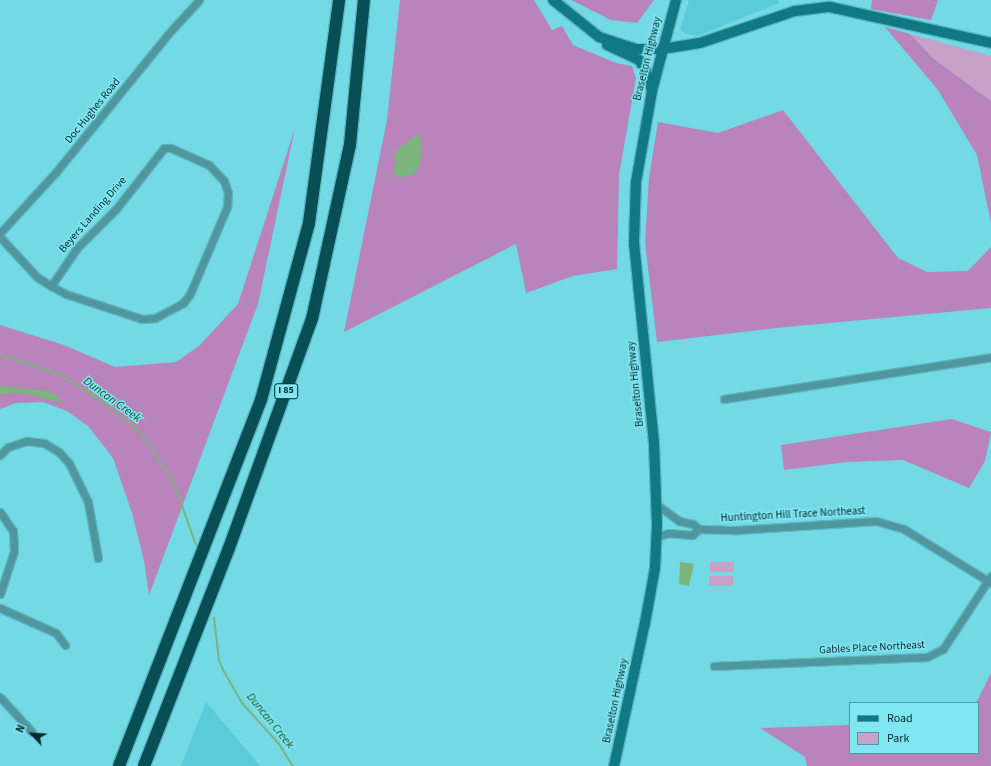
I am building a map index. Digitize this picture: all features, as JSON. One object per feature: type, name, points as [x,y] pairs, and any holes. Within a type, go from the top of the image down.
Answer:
[{"type":"highway","name":"I 85","points":[[119,766],[263,393],[309,223],[339,0]]},
{"type":"highway","name":"I 85","points":[[144,766],[229,548],[312,319],[350,145],[364,0]]},
{"type":"main road","points":[[553,0],[607,45],[639,60],[645,69],[652,91]]},
{"type":"main road","name":"Braselton Highway","points":[[614,766],[645,623],[655,568],[656,504],[654,443],[634,244],[636,182],[652,91],[676,0]]},
{"type":"main road","points":[[599,37],[636,49],[662,49],[700,43],[795,11],[830,7],[991,43]]},
{"type":"street","name":"Doc Hughes Road","points":[[0,233],[56,172],[168,34],[199,0]]},
{"type":"street","name":"Beyers Landing Drive","points":[[0,237],[37,277],[51,286],[66,294],[142,319],[155,318],[174,309],[190,294],[227,208],[228,193],[224,181],[209,165],[171,148],[164,148],[116,209],[77,248],[51,286]]},
{"type":"street","points":[[724,399],[991,357]]},
{"type":"street","points":[[0,455],[8,447],[27,441],[44,443],[59,452],[69,463],[88,502],[98,558]]},
{"type":"street","name":"Huntington Hill Trace Northeast","points":[[656,504],[673,518],[693,524],[699,530]]},
{"type":"street","points":[[0,512],[13,531],[14,551],[0,594]]},
{"type":"street","name":"Huntington Hill Trace Northeast","points":[[656,537],[668,533],[692,535],[699,530],[737,530],[863,521],[892,524],[990,580]]},
{"type":"street","name":"Gables Place Northeast","points":[[714,666],[927,658],[942,650],[990,580]]},
{"type":"street","points":[[0,608],[56,633],[65,645]]},
{"type":"street","points":[[0,697],[32,732]]},
{"type":"shaded area","points":[[400,0],[534,0],[552,30],[562,26],[573,45],[616,63],[632,66],[636,78],[619,175],[617,269],[573,276],[526,293],[516,244],[344,332],[387,120]]},
{"type":"shaded area","points":[[571,0],[654,0],[637,23],[611,20]]},
{"type":"shaded area","points":[[689,0],[778,0],[779,3],[698,36],[686,34],[680,30]]},
{"type":"shaded area","points":[[872,0],[938,0],[931,20],[871,9]]},
{"type":"shaded area","points":[[885,27],[910,34],[934,59],[991,101],[991,223],[977,155],[938,90]]},
{"type":"shaded area","points":[[783,110],[898,258],[927,272],[968,271],[991,247],[991,308],[776,328],[657,342],[645,243],[649,178],[658,122],[718,133]]},
{"type":"shaded area","points":[[295,128],[258,304],[149,595],[144,561],[132,513],[113,458],[88,426],[67,411],[43,402],[16,403],[0,409],[0,325],[64,345],[115,367],[176,362],[199,346],[238,304]]},
{"type":"shaded area","points":[[418,134],[422,143],[420,165],[415,174],[398,178],[393,171],[396,162],[394,155],[399,148]]},
{"type":"shaded area","points":[[0,386],[48,391],[58,397],[62,403],[23,393],[0,394]]},
{"type":"shaded area","points":[[952,419],[991,432],[985,461],[969,488],[903,460],[847,462],[784,470],[781,445]]},
{"type":"shaded area","points":[[680,562],[694,564],[689,586],[679,584]]},
{"type":"shaded area","points":[[991,673],[991,766],[807,766],[805,757],[760,728],[849,725],[849,754],[979,754],[979,702],[976,702]]},
{"type":"shaded area","points":[[206,702],[260,766],[181,766]]},
{"type":"green space","points":[[910,34],[991,56],[991,101],[934,59]]},
{"type":"green space","points":[[710,562],[734,562],[734,572],[710,572]]},
{"type":"green space","points":[[709,576],[733,576],[733,586],[709,586]]},
{"type":"waterway","name":"Duncan Creek","points":[[0,355],[59,374],[106,404],[140,432],[174,483],[196,545]]},
{"type":"waterway","name":"Duncan Creek","points":[[214,618],[219,660],[223,670],[242,703],[279,744],[293,766]]}]
